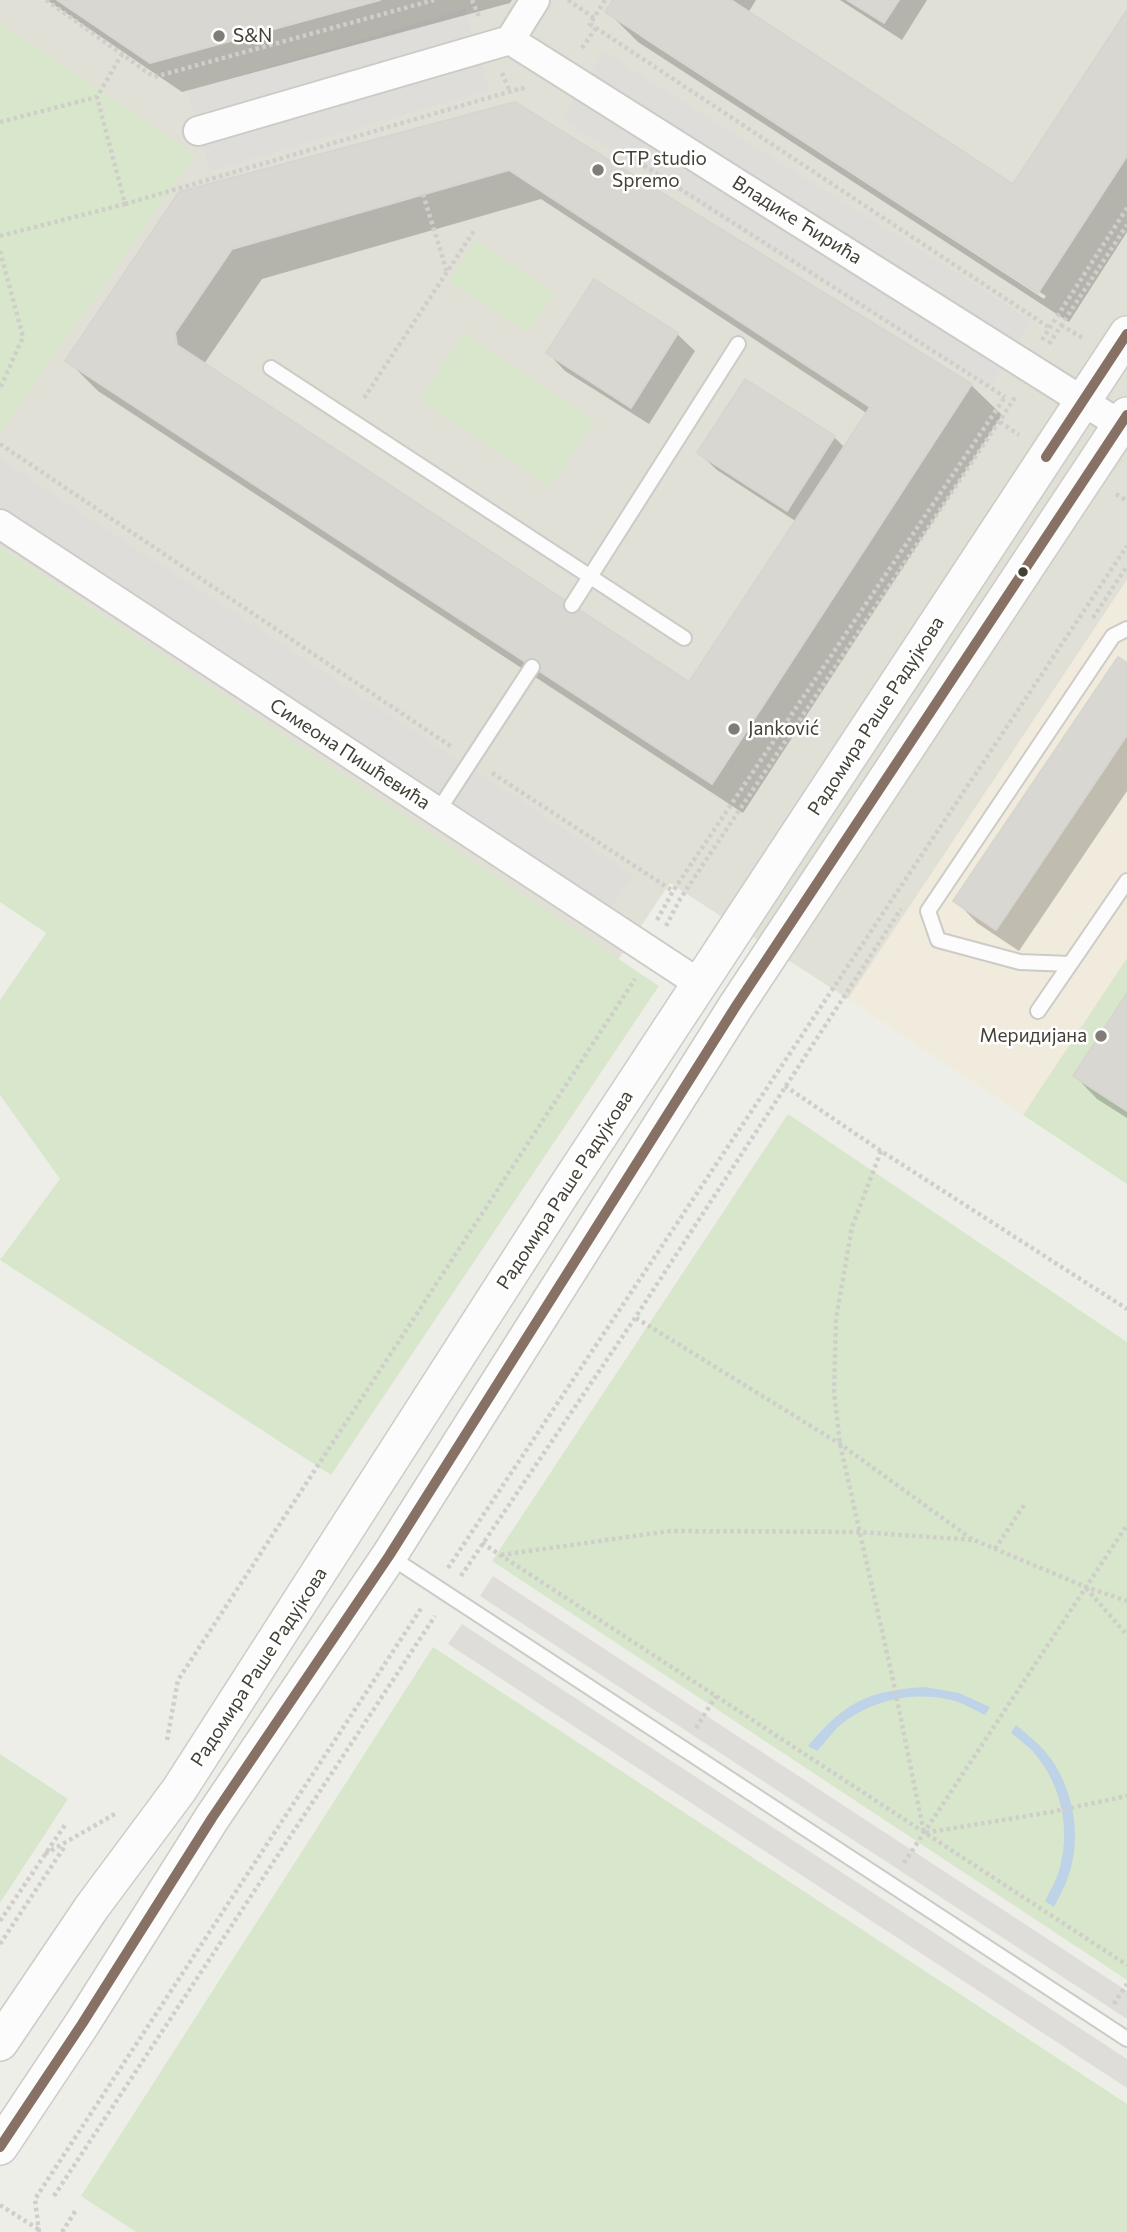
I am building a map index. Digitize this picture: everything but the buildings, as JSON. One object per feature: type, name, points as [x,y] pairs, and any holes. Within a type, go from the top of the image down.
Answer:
[{"type":"street","points":[[198,131],[510,40],[535,0]]},
{"type":"street","name":"Владике Ћирића","points":[[510,40],[1084,400],[1125,423]]},
{"type":"street","name":"Радомира Раше Радујкова","points":[[0,2043],[92,1908],[179,1790],[555,1205],[1127,334]]},
{"type":"street","points":[[0,2147],[82,2024],[212,1818],[389,1556],[736,1006],[1125,423]]},
{"type":"street","name":"Симеона Пишћевића","points":[[0,524],[700,984]]},
{"type":"lane","points":[[572,605],[738,344]]},
{"type":"lane","points":[[271,368],[684,638]]},
{"type":"lane","points":[[1070,964],[1020,962],[939,940],[928,911],[1113,636],[1127,629]]},
{"type":"lane","points":[[438,811],[532,667]]},
{"type":"lane","points":[[1038,1011],[1127,881]]},
{"type":"lane","points":[[389,1556],[1127,2039]]},
{"type":"path","points":[[46,0],[154,77],[434,0]]},
{"type":"path","points":[[568,0],[594,18]]},
{"type":"path","points":[[606,0],[590,24],[596,29],[1050,328]]},
{"type":"path","points":[[122,54],[97,97],[125,204]]},
{"type":"path","points":[[0,236],[125,204],[522,88],[533,96]]},
{"type":"path","points":[[0,122],[97,97]]},
{"type":"path","points":[[402,123],[404,131]]},
{"type":"path","points":[[628,156],[1005,397]]},
{"type":"path","points":[[423,194],[447,273]]},
{"type":"path","points":[[653,951],[657,917],[673,891],[1005,397],[1030,366],[1050,328],[1127,208]]},
{"type":"path","points":[[166,1745],[178,1680],[653,951],[680,898],[1030,366],[1127,225]]},
{"type":"path","points":[[350,419],[474,232]]},
{"type":"path","points":[[0,251],[23,337],[0,388]]},
{"type":"path","points":[[0,444],[471,760],[673,891]]},
{"type":"path","points":[[40,2232],[35,2199],[442,1591],[1127,546]]},
{"type":"path","points":[[1089,624],[1127,566]]},
{"type":"path","points":[[54,2196],[442,1591],[482,1543],[635,1318],[907,901]]},
{"type":"path","points":[[785,1086],[1127,1309]]},
{"type":"path","points":[[881,1151],[852,1227],[836,1319],[834,1392],[840,1444],[924,1833]]},
{"type":"path","points":[[635,1318],[840,1444],[974,1540],[1086,1587],[1127,1601]]},
{"type":"path","points":[[995,1549],[1024,1505]]},
{"type":"path","points":[[890,1884],[1127,1525]]},
{"type":"path","points":[[500,1555],[670,1531],[859,1532],[974,1540]]},
{"type":"path","points":[[482,1543],[1127,1965]]},
{"type":"path","points":[[1086,1587],[1127,1635]]},
{"type":"path","points":[[682,1748],[716,1696]]},
{"type":"path","points":[[924,1833],[1051,1812],[1127,1796]]},
{"type":"path","points":[[45,1854],[121,1810]]},
{"type":"path","points":[[0,1921],[65,1825]]},
{"type":"path","points":[[0,1944],[67,1843]]},
{"type":"path","points":[[0,2205],[40,2232]]},
{"type":"path","points":[[62,2232],[76,2210]]},
{"type":"shaded area","points":[[0,0],[1127,0],[1127,580],[848,999],[670,883],[618,960],[0,547]]},
{"type":"shaded area","points":[[465,9],[489,90],[210,171],[187,91]]},
{"type":"shaded area","points":[[604,52],[1031,320],[989,387],[562,119]]},
{"type":"shaded area","points":[[0,459],[633,875],[603,920],[0,524]]},
{"type":"shaded area","points":[[1127,580],[1127,958],[1023,1115],[848,999]]},
{"type":"shaded area","points":[[493,1576],[1127,1991],[1127,2019],[480,1596]]},
{"type":"shaded area","points":[[462,1624],[1127,2059],[1127,2088],[448,1644]]},
{"type":"green space","points":[[0,23],[195,155],[0,432]]},
{"type":"green space","points":[[475,241],[554,293],[528,332],[449,281]]},
{"type":"green space","points":[[464,334],[594,421],[550,486],[420,400]]},
{"type":"green space","points":[[0,547],[659,986],[331,1475],[0,1260],[60,1179],[0,1095],[0,1000],[46,933],[0,902]]},
{"type":"green space","name":"Меридијана","points":[[1127,958],[1127,1184],[1023,1115]]},
{"type":"green space","points":[[788,1114],[1127,1342],[1127,1980],[492,1561]]},
{"type":"green space","points":[[433,1647],[1127,2104],[1127,2232],[136,2232],[81,2196]]},
{"type":"green space","points":[[0,1754],[68,1799],[0,1903]]},
{"type":"water","points":[[925,1687],[959,1693],[990,1707],[985,1715],[959,1702],[940,1698],[909,1697],[894,1700],[864,1710],[851,1718],[838,1727],[817,1751],[808,1746],[834,1719],[859,1702],[887,1692]]},
{"type":"water","points":[[1016,1725],[1051,1759],[1067,1790],[1072,1808],[1075,1826],[1073,1861],[1054,1907],[1045,1901],[1058,1875],[1063,1856],[1062,1810],[1052,1780],[1044,1767],[1030,1748],[1011,1733]]},
{"type":"transit line","points":[[1046,457],[1127,334]]},
{"type":"transit line","points":[[0,2147],[82,2024],[212,1818],[389,1556],[736,1006],[1127,415]]},
{"type":"place","name":"S&N","points":[[219,36]]},
{"type":"place","name":"CTP studio Spremo","points":[[598,170]]},
{"type":"place","name":"Janković","points":[[734,729]]},
{"type":"place","name":"Меридијана","points":[[1101,1036]]}]
